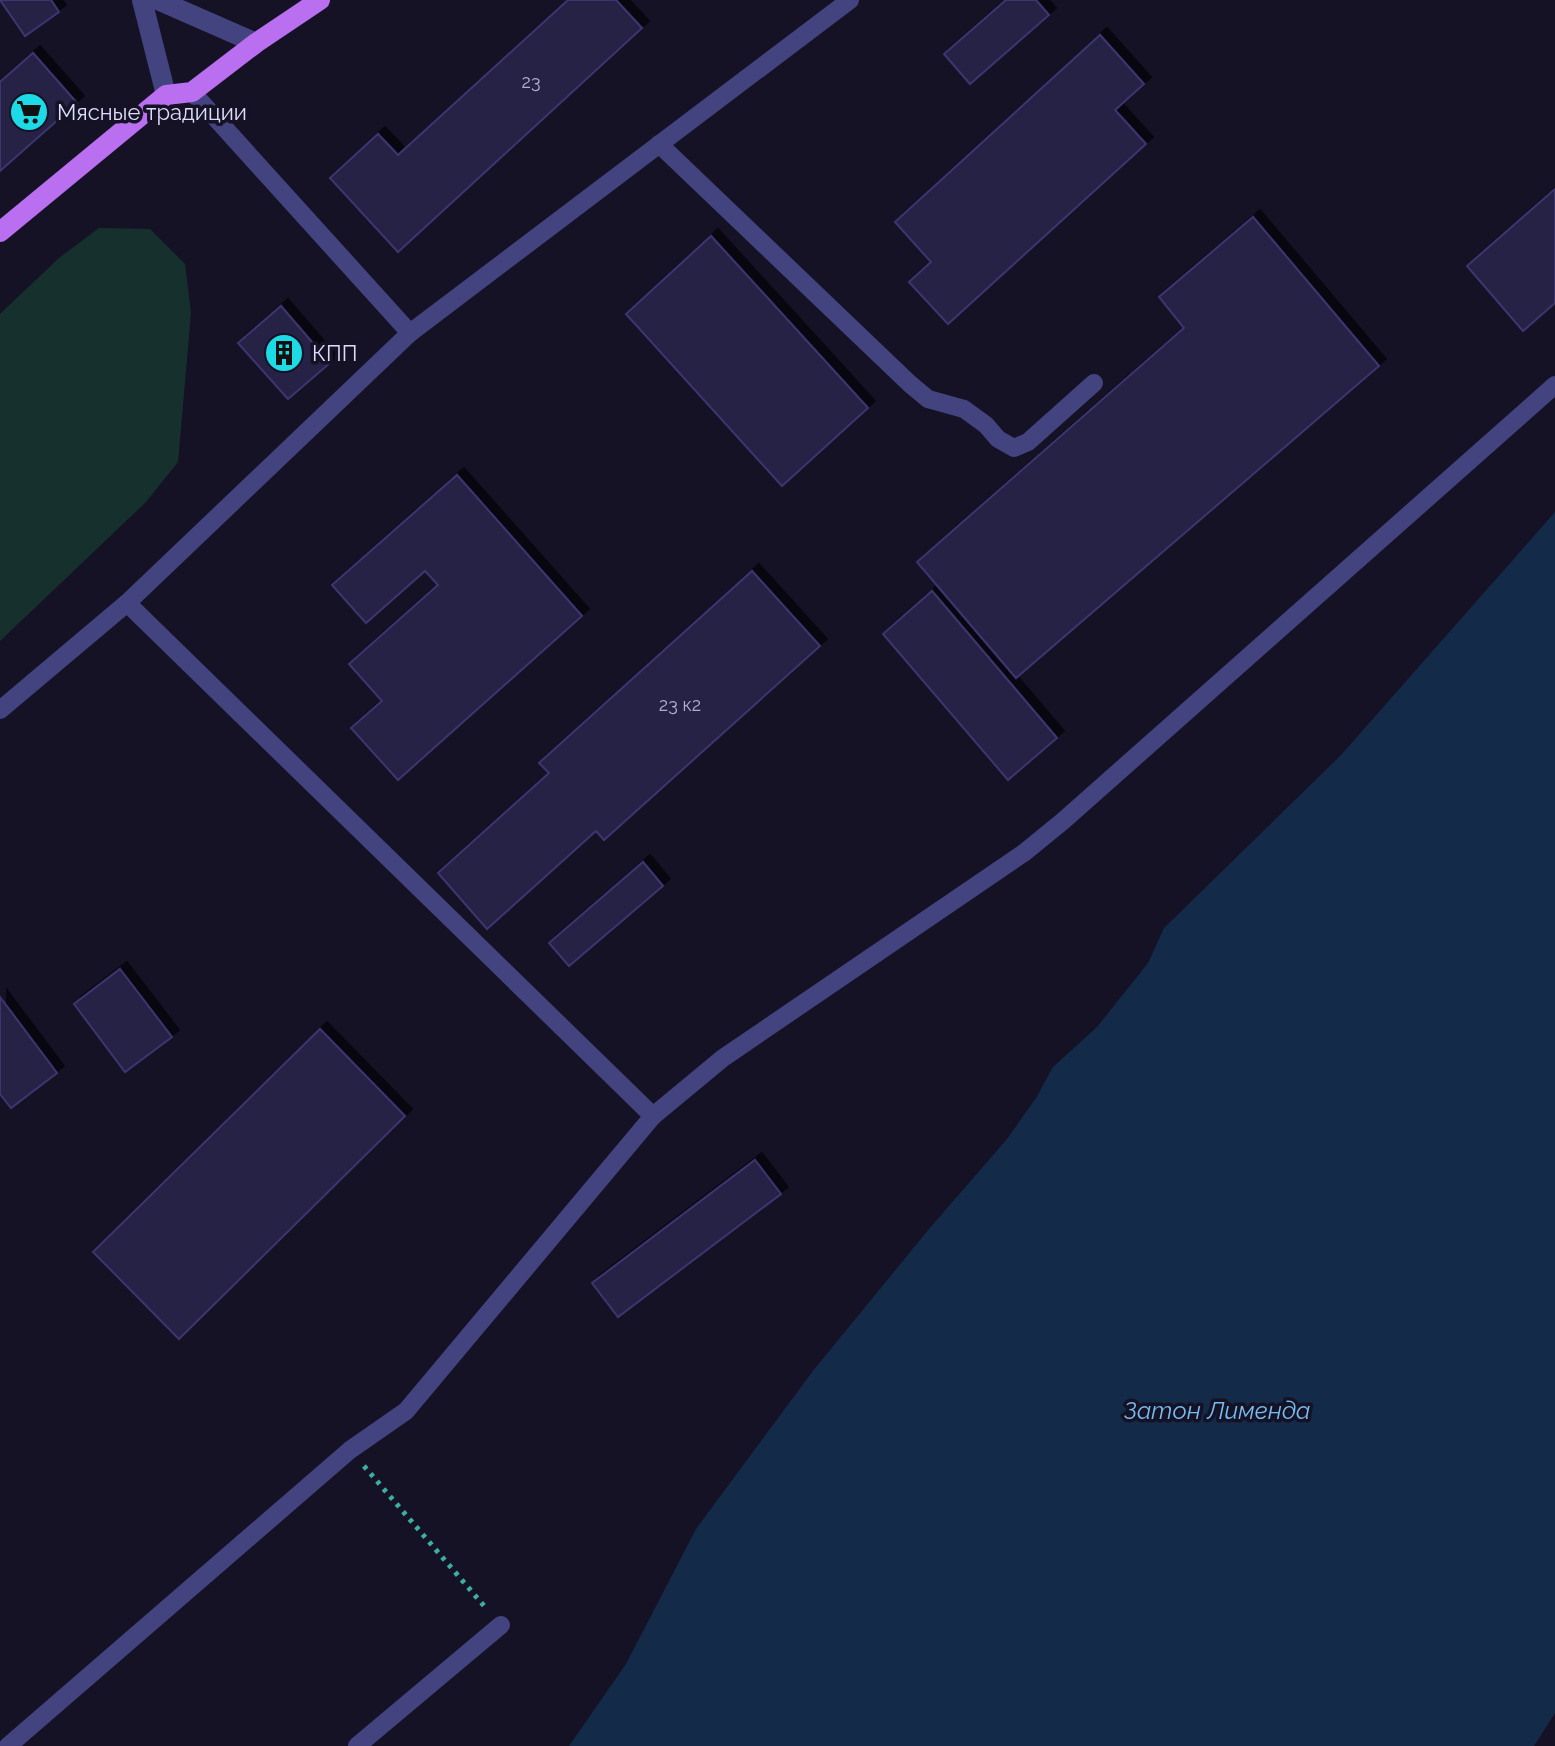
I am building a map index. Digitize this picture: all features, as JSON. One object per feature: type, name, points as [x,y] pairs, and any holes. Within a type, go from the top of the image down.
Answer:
[{"type":"main road","points":[[0,232],[166,95],[192,92],[256,43],[320,0]]},
{"type":"street","points":[[142,0],[166,95]]},
{"type":"street","points":[[158,0],[256,43]]},
{"type":"lane","points":[[0,710],[127,603],[410,333],[850,0]]},
{"type":"lane","points":[[192,92],[410,333]]},
{"type":"lane","points":[[659,144],[910,384],[928,399],[964,409],[998,439],[1014,448],[1028,442],[1094,383]]},
{"type":"lane","points":[[8,1746],[350,1450],[406,1411],[653,1116],[723,1058],[1044,837],[1555,385]]},
{"type":"lane","points":[[127,603],[653,1116]]},
{"type":"lane","points":[[357,1746],[501,1625]]},
{"type":"path","points":[[350,1450],[501,1625]]},
{"type":"green space","points":[[99,228],[150,229],[185,264],[191,313],[178,462],[146,502],[0,641],[0,314],[59,258]]},
{"type":"water","name":"Затон Лименда","points":[[1555,512],[1555,1713],[1534,1746],[569,1746],[626,1664],[696,1529],[812,1372],[1007,1139],[1053,1067],[1097,1027],[1148,963],[1164,928],[1341,755]]},
{"type":"building","points":[[0,0],[51,0],[59,12],[25,36]]},
{"type":"building","points":[[568,0],[616,0],[642,28],[398,252],[330,178],[378,134],[398,155]]},
{"type":"building","points":[[1006,0],[1036,0],[1049,15],[970,84],[944,54]]},
{"type":"building","points":[[1100,35],[1144,84],[1115,110],[1146,144],[948,324],[909,282],[931,262],[895,222]]},
{"type":"building","points":[[33,53],[77,103],[0,171],[0,82]]},
{"type":"building","points":[[1555,189],[1555,303],[1523,331],[1467,266]]},
{"type":"building","points":[[1253,217],[1379,366],[1016,678],[917,562],[1184,328],[1159,297]]},
{"type":"building","points":[[711,236],[868,408],[782,486],[626,314]]},
{"type":"building","name":"КПП","points":[[281,306],[330,363],[288,399],[238,343]]},
{"type":"building","points":[[457,475],[582,616],[398,780],[351,728],[382,701],[349,664],[438,585],[425,571],[366,623],[332,585]]},
{"type":"building","points":[[752,571],[820,646],[604,840],[596,831],[487,929],[438,873],[549,773],[539,763]]},
{"type":"building","points":[[932,591],[1057,738],[1008,780],[883,634]]},
{"type":"building","points":[[643,862],[663,886],[569,966],[549,943]]},
{"type":"building","points":[[120,969],[172,1037],[125,1072],[74,1004]]},
{"type":"building","points":[[0,997],[57,1073],[11,1108],[0,1094]]},
{"type":"building","points":[[320,1029],[405,1116],[179,1339],[93,1252]]},
{"type":"building","points":[[755,1160],[781,1194],[618,1317],[592,1283]]},
{"type":"place","name":"Мясные традиции","points":[[29,112]]},
{"type":"place","name":"КПП","points":[[284,353]]}]
